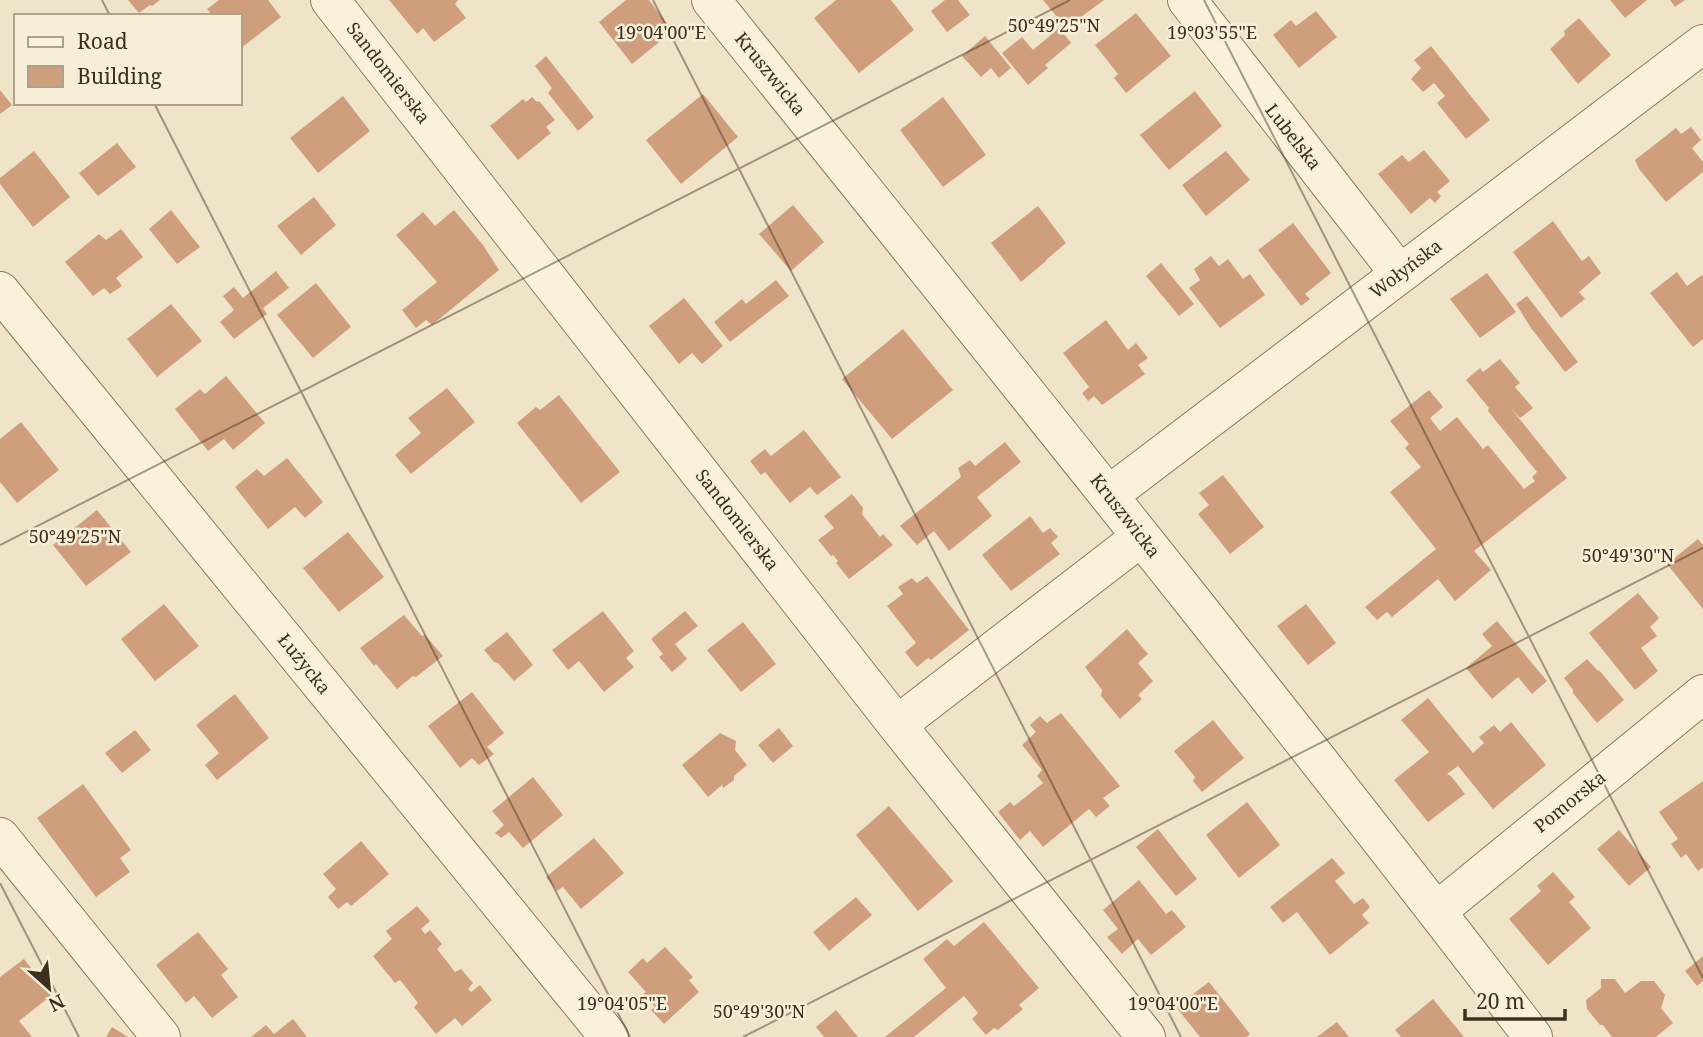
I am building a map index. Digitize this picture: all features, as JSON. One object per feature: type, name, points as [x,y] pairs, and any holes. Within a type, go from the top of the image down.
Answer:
[{"type":"street","name":"Sandomierska","points":[[330,0],[897,724],[1146,1037]]},
{"type":"street","name":"Kruszwicka","points":[[711,0],[1109,495],[1437,911],[1532,1037]]},
{"type":"street","name":"Lubelska","points":[[1187,0],[1399,274]]},
{"type":"street","name":"Wołyńska","points":[[1109,495],[1703,44]]},
{"type":"street","name":"Łużycka","points":[[0,290],[609,1037]]},
{"type":"street","points":[[897,724],[1141,537]]},
{"type":"street","name":"Pomorska","points":[[1437,911],[1703,694]]},
{"type":"street","points":[[0,837],[161,1037]]},
{"type":"building","points":[[128,0],[160,0],[139,13]]},
{"type":"building","points":[[219,0],[268,0],[281,17],[242,47],[242,14],[211,14],[207,9]]},
{"type":"building","points":[[389,0],[458,0],[455,4],[466,18],[434,42],[423,28],[417,34]]},
{"type":"building","points":[[626,0],[649,0],[673,31],[632,64],[599,22]]},
{"type":"building","points":[[836,0],[891,0],[914,30],[859,73],[814,18]]},
{"type":"building","points":[[945,0],[958,0],[970,15],[947,32],[931,11]]},
{"type":"building","points":[[1043,0],[1104,0],[1066,28]]},
{"type":"building","points":[[1610,0],[1647,0],[1625,18]]},
{"type":"building","points":[[1670,0],[1685,0],[1675,7]]},
{"type":"building","points":[[1316,11],[1337,37],[1299,68],[1273,35],[1291,20],[1296,26]]},
{"type":"building","points":[[1136,13],[1171,56],[1126,93],[1114,78],[1118,74],[1095,45]]},
{"type":"building","points":[[1579,18],[1611,55],[1578,84],[1550,49]]},
{"type":"building","points":[[1059,28],[1071,43],[1045,65],[1048,68],[1028,85],[1002,53],[1022,37],[1033,50]]},
{"type":"building","points":[[985,36],[1011,68],[999,78],[991,68],[981,77],[962,56]]},
{"type":"building","points":[[1431,46],[1490,120],[1466,139],[1437,103],[1445,96],[1434,83],[1423,92],[1411,79],[1421,68],[1414,60]]},
{"type":"building","points":[[546,56],[594,117],[578,131],[548,93],[552,88],[535,66]]},
{"type":"building","points":[[0,90],[12,105],[0,114]]},
{"type":"building","points":[[1195,91],[1222,126],[1169,170],[1140,135]]},
{"type":"building","points":[[703,94],[738,137],[681,184],[646,140]]},
{"type":"building","points":[[343,96],[370,131],[318,173],[290,138]]},
{"type":"building","points":[[532,97],[539,101],[555,120],[546,127],[551,133],[518,160],[490,126],[523,99],[526,102]]},
{"type":"building","points":[[943,97],[986,155],[943,187],[900,130]]},
{"type":"building","points":[[1691,127],[1701,140],[1692,148],[1703,162],[1703,172],[1666,202],[1639,169],[1635,160],[1676,128],[1681,134]]},
{"type":"building","points":[[117,143],[136,167],[98,196],[79,173]]},
{"type":"building","points":[[1424,150],[1450,181],[1437,192],[1441,196],[1435,203],[1430,198],[1411,214],[1378,174],[1402,155],[1409,162]]},
{"type":"building","points":[[34,151],[70,197],[33,227],[0,184],[0,178]]},
{"type":"building","points":[[1226,151],[1250,180],[1206,216],[1182,185]]},
{"type":"building","points":[[314,197],[336,225],[301,255],[277,226]]},
{"type":"building","points":[[793,205],[824,242],[791,271],[759,234]]},
{"type":"building","points":[[1038,206],[1066,243],[1021,282],[991,243]]},
{"type":"building","points":[[171,210],[200,247],[177,264],[149,229]]},
{"type":"building","points":[[454,210],[483,245],[499,270],[432,325],[426,320],[416,328],[402,310],[437,282],[396,235],[423,212],[435,226]]},
{"type":"building","points":[[1553,221],[1582,261],[1589,256],[1601,273],[1579,292],[1585,299],[1561,318],[1513,252]]},
{"type":"building","points":[[1293,223],[1331,273],[1305,294],[1310,299],[1301,306],[1258,250]]},
{"type":"building","points":[[121,229],[143,257],[116,278],[122,286],[110,294],[104,288],[93,296],[65,262],[99,234],[106,240]]},
{"type":"building","points":[[1211,256],[1219,266],[1228,259],[1243,279],[1250,274],[1265,295],[1220,328],[1189,288],[1200,280],[1194,269]]},
{"type":"building","points":[[1161,263],[1194,304],[1179,316],[1146,276]]},
{"type":"building","points":[[276,271],[289,288],[263,308],[267,314],[234,339],[220,322],[234,310],[223,296],[234,287],[243,298]]},
{"type":"building","points":[[1677,272],[1687,286],[1703,276],[1703,339],[1693,347],[1650,293]]},
{"type":"building","points":[[1487,273],[1516,312],[1480,338],[1450,299]]},
{"type":"building","points":[[776,280],[789,296],[730,342],[714,322],[742,299],[746,304]]},
{"type":"building","points":[[316,283],[351,327],[313,358],[277,315]]},
{"type":"building","points":[[1527,296],[1578,362],[1565,372],[1516,304]]},
{"type":"building","points":[[684,298],[723,346],[702,364],[692,353],[679,364],[649,326]]},
{"type":"building","points":[[171,304],[202,341],[157,377],[127,339]]},
{"type":"building","points":[[1106,320],[1128,350],[1136,343],[1148,358],[1138,365],[1145,374],[1102,405],[1094,396],[1088,401],[1082,393],[1089,387],[1063,353]]},
{"type":"building","points":[[903,329],[953,390],[892,439],[842,379]]},
{"type":"building","points":[[1500,359],[1520,383],[1515,387],[1533,408],[1520,418],[1510,407],[1567,478],[1474,551],[1491,570],[1455,601],[1438,579],[1392,617],[1387,612],[1377,620],[1365,607],[1436,549],[1390,492],[1421,467],[1405,448],[1409,444],[1390,421],[1429,390],[1443,407],[1430,418],[1440,431],[1457,417],[1483,449],[1488,445],[1524,489],[1535,481],[1532,477],[1537,472],[1466,380],[1480,368],[1483,372]]},
{"type":"building","points":[[226,376],[265,423],[233,450],[224,439],[208,451],[175,409],[200,389],[205,394]]},
{"type":"building","points":[[447,388],[475,422],[411,474],[395,455],[421,433],[408,418]]},
{"type":"building","points":[[559,395],[620,472],[581,503],[517,423],[536,407],[540,410]]},
{"type":"building","points":[[21,422],[59,470],[17,503],[0,482],[0,439]]},
{"type":"building","points":[[804,430],[841,477],[817,495],[810,487],[790,503],[765,472],[761,475],[750,461],[765,449],[771,456]]},
{"type":"building","points":[[1005,442],[1021,462],[977,497],[992,516],[949,551],[934,531],[917,545],[900,526],[961,477],[958,468],[970,460],[975,466]]},
{"type":"building","points":[[287,458],[323,502],[305,518],[295,507],[268,529],[235,487],[257,469],[264,476]]},
{"type":"building","points":[[1223,475],[1264,527],[1230,554],[1198,514],[1209,505],[1199,493]]},
{"type":"building","points":[[852,494],[863,508],[862,514],[880,537],[883,534],[893,545],[849,579],[836,563],[838,561],[818,540],[834,528],[824,516]]},
{"type":"building","points":[[97,510],[131,552],[86,586],[53,545]]},
{"type":"building","points":[[1030,516],[1043,533],[1050,528],[1058,537],[1051,543],[1060,554],[1011,591],[982,555]]},
{"type":"building","points":[[348,532],[384,577],[339,612],[303,568]]},
{"type":"building","points":[[1698,539],[1703,545],[1703,609],[1667,564]]},
{"type":"building","points":[[927,576],[969,630],[931,660],[928,658],[917,667],[905,652],[916,643],[887,606],[903,594],[898,587],[912,578],[917,583]]},
{"type":"building","points":[[1638,593],[1659,618],[1650,627],[1657,636],[1641,648],[1658,671],[1635,690],[1589,633]]},
{"type":"building","points":[[164,604],[199,646],[155,681],[121,639]]},
{"type":"building","points":[[1306,604],[1336,643],[1308,665],[1277,626]]},
{"type":"building","points":[[603,611],[634,651],[626,658],[634,667],[604,692],[579,661],[568,670],[552,650]]},
{"type":"building","points":[[685,611],[698,626],[675,644],[687,659],[672,672],[659,657],[663,654],[651,639]]},
{"type":"building","points":[[404,615],[443,656],[397,689],[360,648]]},
{"type":"building","points":[[1497,621],[1547,681],[1532,694],[1518,677],[1492,699],[1466,668],[1492,646],[1482,634]]},
{"type":"building","points":[[743,622],[776,664],[741,692],[707,650]]},
{"type":"building","points":[[1127,629],[1148,654],[1138,663],[1153,681],[1138,695],[1142,699],[1120,719],[1101,696],[1102,690],[1085,667]]},
{"type":"building","points":[[507,632],[533,665],[514,681],[484,650]]},
{"type":"building","points":[[1587,659],[1624,700],[1597,723],[1564,678]]},
{"type":"building","points":[[472,692],[504,733],[487,747],[494,754],[479,765],[472,758],[460,768],[428,726]]},
{"type":"building","points":[[235,694],[269,738],[217,780],[205,765],[219,753],[196,725]]},
{"type":"building","points":[[1428,698],[1473,753],[1484,743],[1479,737],[1494,725],[1500,732],[1511,722],[1546,765],[1493,809],[1458,766],[1447,774],[1465,794],[1428,822],[1394,780],[1429,752],[1401,720]]},
{"type":"building","points":[[1061,713],[1120,786],[1103,798],[1110,806],[1096,817],[1089,809],[1043,847],[1030,831],[1020,840],[998,812],[1010,802],[1014,806],[1043,783],[1037,776],[1042,770],[1022,745],[1036,732],[1030,725],[1040,716],[1047,723]]},
{"type":"building","points":[[1213,720],[1244,758],[1202,792],[1193,781],[1195,777],[1174,751]]},
{"type":"building","points":[[779,728],[793,746],[773,763],[758,745]]},
{"type":"building","points":[[135,730],[151,750],[122,773],[105,753]]},
{"type":"building","points":[[720,733],[736,741],[735,750],[747,765],[734,776],[734,780],[723,788],[722,785],[708,797],[682,765]]},
{"type":"building","points":[[533,777],[563,815],[523,848],[509,832],[501,838],[495,833],[504,825],[492,811]]},
{"type":"building","points":[[1703,781],[1703,867],[1698,871],[1686,854],[1681,858],[1671,844],[1678,839],[1659,812]]},
{"type":"building","points":[[83,784],[131,850],[120,858],[130,872],[96,897],[37,818]]},
{"type":"building","points":[[1247,802],[1280,845],[1239,878],[1206,835]]},
{"type":"building","points":[[889,806],[953,881],[918,911],[856,835]]},
{"type":"building","points":[[1158,829],[1197,879],[1176,896],[1136,847]]},
{"type":"building","points":[[1619,830],[1651,867],[1629,886],[1597,849]]},
{"type":"building","points":[[594,838],[624,873],[581,909],[563,887],[557,891],[546,877]]},
{"type":"building","points":[[361,841],[389,874],[351,906],[347,902],[338,909],[328,897],[336,889],[323,874]]},
{"type":"building","points":[[1332,858],[1345,873],[1335,881],[1354,904],[1363,898],[1370,907],[1362,915],[1369,923],[1330,955],[1297,912],[1283,923],[1270,907]]},
{"type":"building","points":[[1553,872],[1575,897],[1569,902],[1591,928],[1548,965],[1509,919],[1541,891],[1537,886]]},
{"type":"building","points":[[1139,880],[1166,914],[1172,910],[1186,927],[1151,955],[1138,939],[1122,954],[1107,937],[1118,929],[1103,910]]},
{"type":"building","points":[[856,897],[872,915],[829,951],[813,932]]},
{"type":"building","points":[[417,906],[430,921],[421,929],[425,934],[430,930],[442,944],[437,949],[455,972],[461,969],[473,983],[468,989],[471,992],[480,985],[492,1000],[462,1026],[455,1018],[436,1034],[414,1007],[418,1003],[400,980],[395,983],[373,956],[392,939],[386,931]]},
{"type":"building","points":[[984,922],[1039,988],[1019,1005],[1023,1009],[998,1030],[994,1028],[986,1035],[972,1019],[978,1013],[964,996],[914,1037],[885,1037],[946,988],[923,959],[947,939],[954,946]]},
{"type":"building","points":[[198,932],[228,969],[221,975],[238,997],[212,1018],[194,996],[186,1003],[156,965]]},
{"type":"building","points":[[665,947],[693,977],[689,980],[699,992],[664,1024],[651,1010],[655,1007],[643,994],[646,992],[628,972],[643,958],[647,963]]},
{"type":"building","points":[[1703,956],[1703,981],[1697,986],[1685,971]]},
{"type":"building","points":[[24,959],[52,995],[19,1021],[32,1037],[0,1037],[0,977]]},
{"type":"building","points":[[1601,979],[1615,979],[1625,993],[1641,981],[1654,981],[1665,995],[1661,1008],[1673,1023],[1656,1037],[1612,1037],[1587,1009],[1586,1000],[1601,988]]},
{"type":"building","points":[[1209,982],[1250,1034],[1246,1037],[1200,1037],[1176,1007]]},
{"type":"building","points":[[1433,999],[1464,1037],[1401,1037],[1395,1030]]},
{"type":"building","points":[[836,1010],[858,1037],[824,1037],[816,1027]]},
{"type":"building","points":[[293,1019],[307,1037],[251,1037],[266,1025],[274,1034]]},
{"type":"building","points":[[1337,1022],[1349,1037],[1317,1037]]},
{"type":"building","points":[[112,1027],[128,1037],[106,1037]]}]
